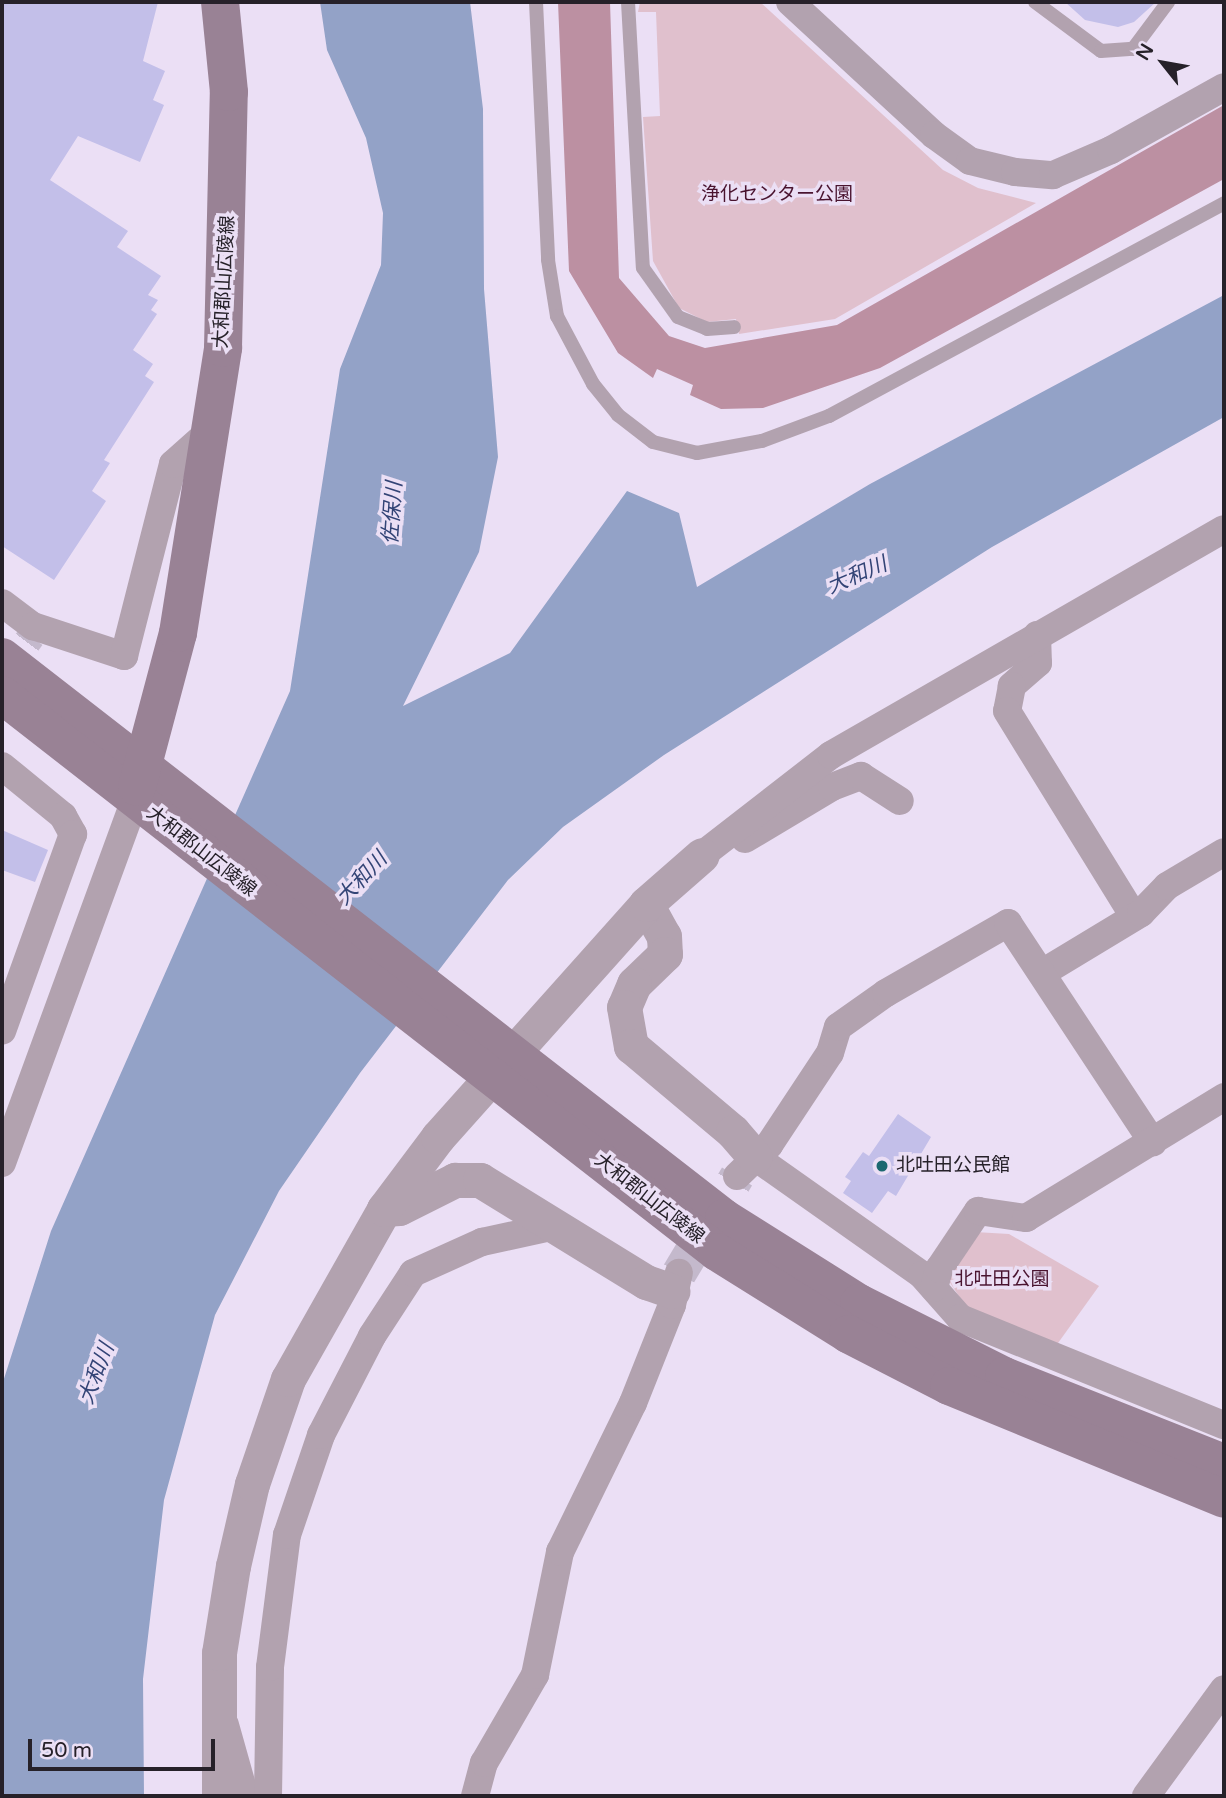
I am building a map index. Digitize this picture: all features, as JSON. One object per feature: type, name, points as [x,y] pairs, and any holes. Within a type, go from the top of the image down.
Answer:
[{"type":"main road","name":"大和郡山広陵線","points":[[155,795],[222,348],[229,232],[229,92],[220,2]]},
{"type":"main road","name":"大和郡山広陵線","points":[[22,640],[155,795]]},
{"type":"main road","name":"大和郡山広陵線","points":[[2,695],[155,795],[491,1056],[724,1218],[859,1303],[1004,1376],[1224,1463]]},
{"type":"main road","name":"大和郡山広陵線","points":[[491,1056],[717,1252],[848,1334],[949,1386],[1224,1499]]},
{"type":"street","points":[[790,2],[934,135],[970,161],[1015,172],[1053,175],[1111,150],[1224,87]]},
{"type":"street","points":[[2,603],[22,640],[124,656],[173,464],[210,431]]},
{"type":"street","points":[[219,1796],[217,1719],[225,1616],[252,1484],[288,1379],[384,1209],[491,1056],[646,904],[702,855],[831,755],[1224,529]]},
{"type":"street","points":[[1037,635],[1038,663],[1012,686],[1007,711],[1134,916]]},
{"type":"street","points":[[2,766],[63,816],[73,834],[2,1031]]},
{"type":"street","points":[[702,855],[716,856],[832,787],[860,776],[900,800]]},
{"type":"street","points":[[2,1163],[155,795]]},
{"type":"street","points":[[1042,973],[1134,916],[1167,886],[1224,852]]},
{"type":"street","points":[[646,904],[664,936],[665,954],[634,984],[624,1007],[631,1046],[733,1132],[746,1167],[934,1288],[960,1318],[1224,1425]]},
{"type":"street","points":[[746,1167],[830,1053],[838,1027],[886,993],[1008,923],[1153,1143]]},
{"type":"street","points":[[934,1288],[939,1269],[978,1211],[1026,1218],[1153,1143],[1224,1097]]},
{"type":"street","points":[[384,1209],[399,1209],[455,1180],[480,1180],[646,1282],[676,1282],[633,1403],[560,1552],[536,1675],[484,1763],[475,1796]]},
{"type":"street","points":[[268,1796],[270,1667],[287,1535],[321,1435],[372,1336],[413,1273],[482,1242],[556,1226]]},
{"type":"street","points":[[1146,1796],[1224,1689]]},
{"type":"street","points":[[217,1719],[229,1728],[245,1796]]},
{"type":"lane","points":[[536,2],[548,260],[557,316],[593,384],[618,415],[653,442],[696,453],[762,441],[829,416],[1224,203]]},
{"type":"lane","points":[[628,2],[643,268],[678,317],[707,329],[734,327]]},
{"type":"lane","points":[[1035,2],[1101,51],[1133,49],[1168,2]]},
{"type":"green space","name":"浄化センター公園","points":[[640,2],[760,2],[943,170],[978,188],[1036,203],[835,319],[739,334],[736,319],[707,322],[679,308],[653,261],[643,117],[660,116],[656,12],[638,12]]},
{"type":"green space","name":"北吐田公園","points":[[975,1232],[1009,1234],[1099,1286],[1053,1350],[970,1313],[945,1275]]},
{"type":"shaded area","points":[[558,2],[610,2],[619,278],[669,336],[705,348],[837,325],[1224,105],[1224,179],[880,368],[763,408],[721,409],[690,395],[693,385],[657,369],[653,378],[618,353],[569,271]]},
{"type":"water","points":[[320,2],[470,2],[483,109],[484,289],[498,457],[479,552],[403,706],[510,653],[627,491],[679,513],[697,587],[870,484],[1224,295],[1224,417],[992,547],[664,755],[563,827],[508,880],[360,1073],[279,1191],[215,1315],[164,1500],[143,1679],[144,1796],[2,1796],[2,1385],[51,1231],[290,691],[340,369],[381,265],[383,213],[366,138],[327,50]]},
{"type":"building","points":[[2,2],[158,2],[143,61],[165,71],[153,100],[164,105],[140,162],[78,136],[50,180],[128,231],[117,247],[161,276],[148,295],[158,300],[151,310],[157,314],[133,350],[153,364],[145,376],[154,382],[104,460],[110,463],[92,491],[106,501],[54,580],[2,546]]},
{"type":"building","points":[[1065,2],[1156,2],[1134,22],[1118,27],[1085,20]]},
{"type":"building","points":[[2,830],[48,850],[35,882],[2,870]]},
{"type":"building","name":"北吐田公民館","points":[[898,1114],[931,1137],[896,1196],[888,1191],[872,1213],[843,1193],[851,1181],[845,1177],[863,1152],[869,1156]]},
{"type":"tunnel","points":[[2,676],[31,637]]},
{"type":"tunnel","points":[[679,1273],[737,1176]]},
{"type":"place","name":"北吐田公民館","points":[[882,1166]]},
{"type":"water label","name":"佐保川","points":[[393,513]]},
{"type":"water label","name":"大和川","points":[[857,576]]},
{"type":"water label","name":"大和川","points":[[362,879]]},
{"type":"water label","name":"大和川","points":[[97,1374]]}]
